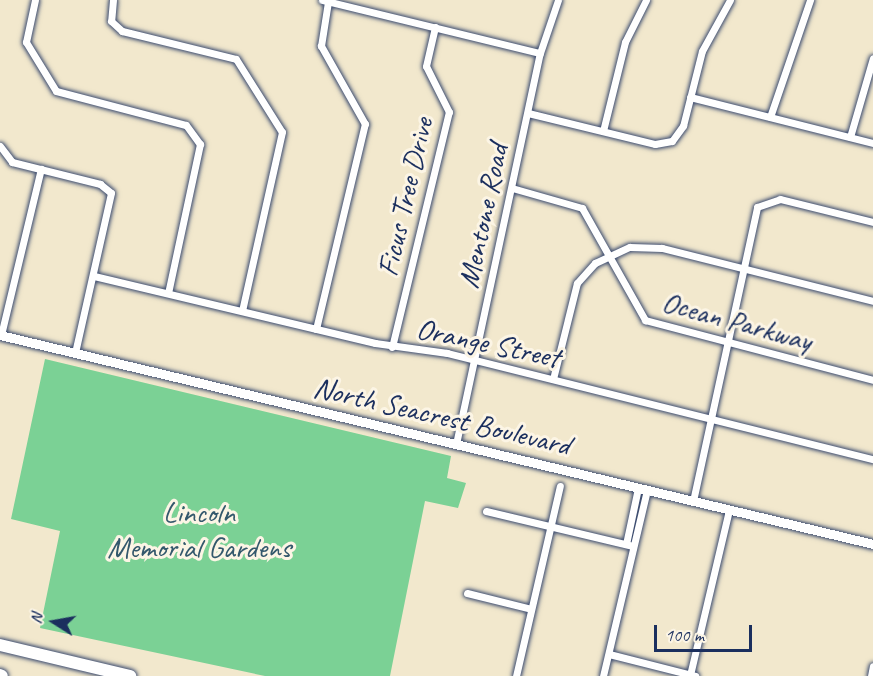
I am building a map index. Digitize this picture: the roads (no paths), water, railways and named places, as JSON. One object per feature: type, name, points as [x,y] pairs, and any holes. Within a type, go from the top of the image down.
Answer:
[{"type":"highway","points":[[0,636],[18,649]]},
{"type":"highway","points":[[0,645],[130,676]]},
{"type":"street","points":[[35,0],[27,42],[56,91],[186,125],[200,144],[168,293]]},
{"type":"street","points":[[113,0],[110,16],[117,29],[240,62],[282,132],[242,311]]},
{"type":"street","name":"Mentone Road","points":[[456,444],[540,53],[558,0]]},
{"type":"street","points":[[603,131],[625,42],[646,0]]},
{"type":"street","points":[[528,113],[659,144],[676,138],[702,51],[730,0]]},
{"type":"street","points":[[770,117],[810,0]]},
{"type":"street","points":[[316,329],[365,124],[321,46],[325,1],[540,53]]},
{"type":"street","name":"Ficus Tree Drive","points":[[392,347],[448,112],[426,66],[435,27]]},
{"type":"street","points":[[850,137],[873,58]]},
{"type":"street","points":[[690,97],[873,143]]},
{"type":"street","points":[[0,146],[12,162],[100,184],[111,193],[75,353]]},
{"type":"street","points":[[0,335],[40,169]]},
{"type":"street","name":"Ocean Parkway","points":[[512,188],[577,204],[645,320],[873,380]]},
{"type":"street","points":[[693,501],[742,268],[761,203],[780,199],[873,222]]},
{"type":"street","points":[[553,379],[573,292],[587,270],[607,255],[651,246],[873,301]]},
{"type":"street","name":"Orange Street","points":[[94,276],[392,347],[475,359],[873,459]]},
{"type":"street","name":"North Seacrest Boulevard","points":[[0,335],[873,544]]},
{"type":"street","points":[[516,676],[560,486]]},
{"type":"street","points":[[603,676],[629,545],[643,489]]},
{"type":"street","points":[[609,654],[692,675],[729,510]]},
{"type":"street","points":[[486,511],[629,545]]},
{"type":"street","points":[[467,593],[531,609]]},
{"type":"street","points":[[871,676],[873,666]]},
{"type":"park label","name":"Lincoln Memorial Gardens","points":[[199,529]]}]
